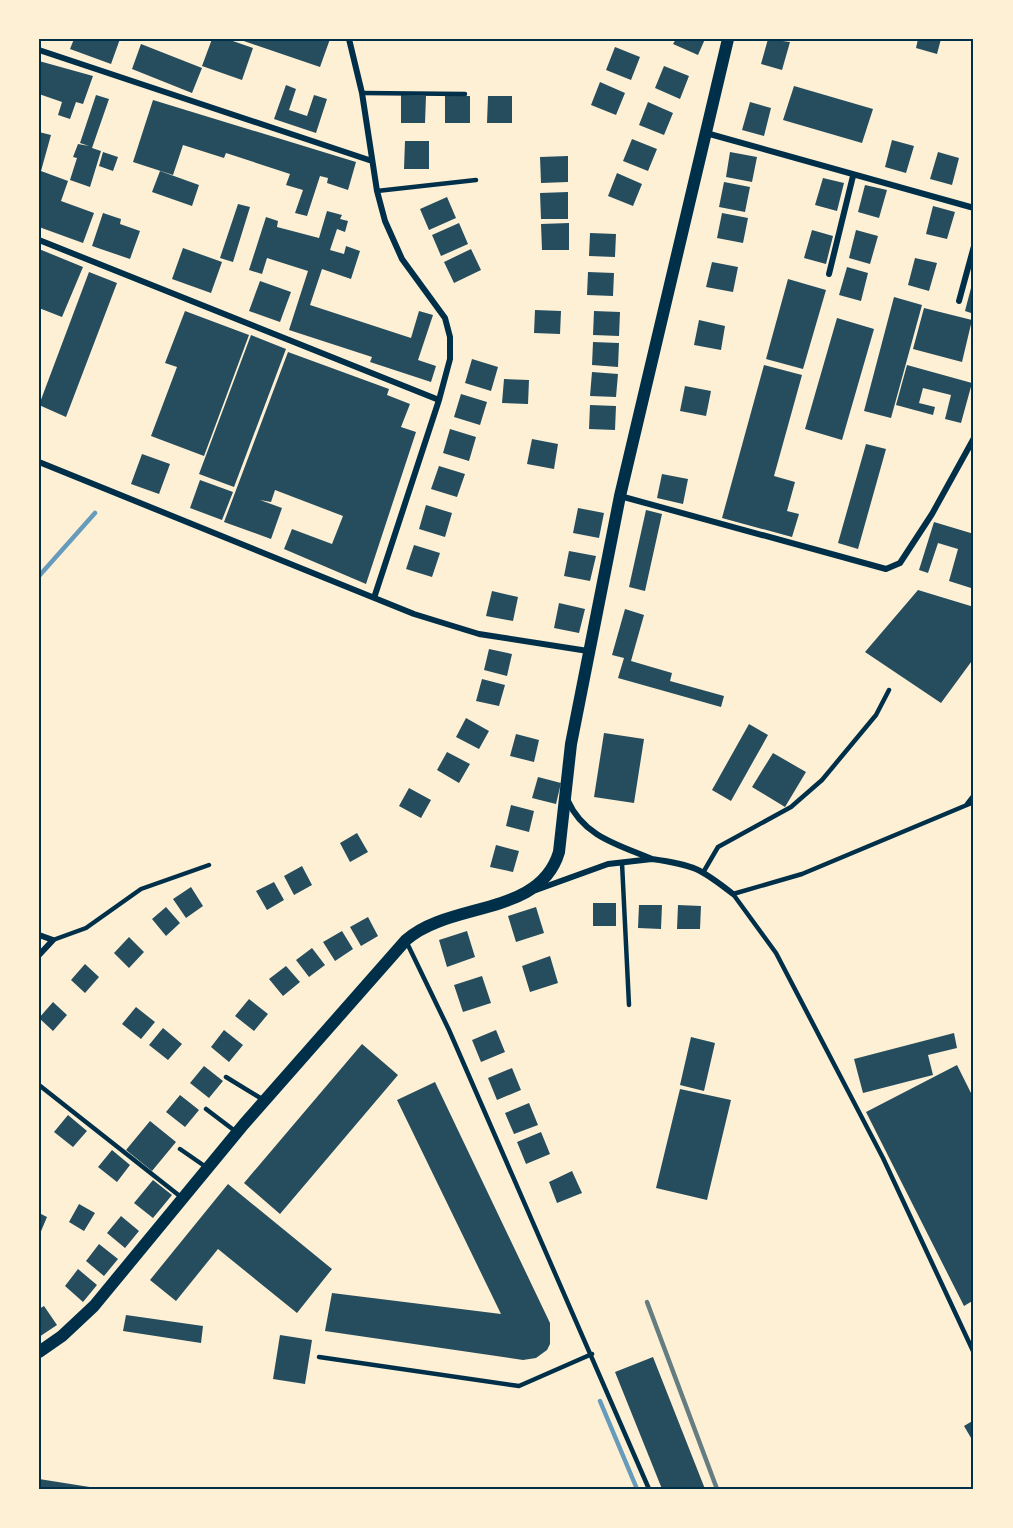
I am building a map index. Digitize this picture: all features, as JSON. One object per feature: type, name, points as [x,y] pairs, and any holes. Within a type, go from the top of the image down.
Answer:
[{"type":"main road","points":[[39,1352],[62,1336],[94,1305],[237,1132],[406,940],[434,923],[522,895],[543,881],[554,868],[559,852],[571,744],[620,496],[704,132],[728,39]]},
{"type":"street","points":[[349,39],[362,93],[377,191],[385,221],[402,259],[445,318],[450,337],[450,359],[439,400],[374,598]]},
{"type":"street","points":[[39,50],[372,161]]},
{"type":"street","points":[[704,132],[853,176],[974,208]]},
{"type":"street","points":[[829,274],[853,176]]},
{"type":"street","points":[[39,240],[439,400]]},
{"type":"street","points":[[958,301],[974,246]]},
{"type":"street","points":[[620,496],[886,568],[900,563],[932,514],[974,438]]},
{"type":"street","points":[[39,462],[414,614],[478,634],[588,651]]},
{"type":"street","points":[[565,795],[579,820],[600,838],[652,859],[685,864],[704,871],[733,894]]},
{"type":"street","points":[[522,895],[588,870],[652,859]]},
{"type":"street","points":[[39,935],[53,940],[39,955]]},
{"type":"lane","points":[[362,93],[465,94]]},
{"type":"lane","points":[[377,191],[476,180]]},
{"type":"lane","points":[[704,871],[718,847],[791,807],[822,780],[876,715],[889,690]]},
{"type":"lane","points":[[967,804],[974,795]]},
{"type":"lane","points":[[974,802],[802,874],[733,894],[781,963],[883,1158],[974,1353]]},
{"type":"lane","points":[[622,863],[629,1005]]},
{"type":"lane","points":[[53,940],[86,928],[141,889],[209,865]]},
{"type":"lane","points":[[406,940],[449,1030],[649,1489]]},
{"type":"lane","points":[[226,1077],[265,1101]]},
{"type":"lane","points":[[39,1085],[183,1198]]},
{"type":"lane","points":[[206,1109],[237,1132]]},
{"type":"lane","points":[[180,1149],[208,1168]]},
{"type":"lane","points":[[319,1357],[519,1386],[592,1354]]},
{"type":"building","points":[[74,39],[120,39],[111,64],[70,49]]},
{"type":"building","points":[[212,39],[227,39],[253,48],[242,80],[202,66]]},
{"type":"building","points":[[238,39],[330,39],[320,67]]},
{"type":"building","points":[[676,39],[705,39],[698,55],[673,44]]},
{"type":"building","points":[[768,39],[790,42],[782,70],[761,64]]},
{"type":"building","points":[[918,39],[941,39],[937,54],[916,48]]},
{"type":"building","points":[[141,44],[202,68],[192,93],[132,69]]},
{"type":"building","points":[[615,47],[640,57],[631,80],[606,70]]},
{"type":"building","points":[[39,61],[93,76],[83,104],[76,102],[70,119],[58,115],[62,102],[39,94]]},
{"type":"building","points":[[664,66],[689,76],[680,99],[655,88]]},
{"type":"building","points":[[600,82],[625,93],[616,115],[591,105]]},
{"type":"building","points":[[286,85],[296,89],[289,110],[307,116],[314,95],[327,99],[316,133],[274,119]]},
{"type":"building","points":[[794,86],[873,109],[862,143],[783,120]]},
{"type":"building","points":[[96,95],[109,99],[92,148],[101,151],[90,187],[70,180],[77,158],[73,157],[78,144],[89,146],[80,143]]},
{"type":"building","points":[[401,95],[426,96],[425,123],[401,123]]},
{"type":"building","points":[[445,96],[470,96],[470,123],[445,123]]},
{"type":"building","points":[[488,96],[512,96],[512,123],[487,123]]},
{"type":"building","points":[[153,100],[356,162],[348,190],[327,183],[328,178],[320,176],[307,216],[295,213],[303,190],[286,185],[290,174],[226,153],[224,158],[183,145],[173,175],[133,162]]},
{"type":"building","points":[[648,102],[673,113],[664,135],[639,125]]},
{"type":"building","points":[[750,102],[771,108],[764,136],[742,130]]},
{"type":"building","points":[[39,132],[51,135],[41,171],[68,181],[61,201],[94,213],[83,243],[39,227]]},
{"type":"building","points":[[632,139],[657,149],[648,171],[623,161]]},
{"type":"building","points":[[892,140],[914,146],[906,173],[885,167]]},
{"type":"building","points":[[405,141],[429,141],[429,169],[404,169]]},
{"type":"building","points":[[103,152],[118,157],[113,171],[99,166]]},
{"type":"building","points":[[730,152],[757,157],[752,182],[726,177]]},
{"type":"building","points":[[938,152],[959,158],[952,185],[930,179]]},
{"type":"building","points":[[568,156],[568,182],[541,183],[540,157]]},
{"type":"building","points":[[160,171],[199,185],[192,206],[152,192]]},
{"type":"building","points":[[617,173],[642,184],[633,206],[608,196]]},
{"type":"building","points":[[823,178],[844,183],[837,211],[815,205]]},
{"type":"building","points":[[724,182],[750,187],[745,212],[719,207]]},
{"type":"building","points":[[865,185],[887,190],[879,218],[858,212]]},
{"type":"building","points":[[568,192],[568,219],[541,219],[540,193]]},
{"type":"building","points":[[447,197],[456,218],[429,230],[420,209]]},
{"type":"building","points":[[238,204],[250,207],[233,262],[220,258]]},
{"type":"building","points":[[933,206],[955,212],[947,239],[926,234]]},
{"type":"building","points":[[327,211],[342,215],[340,219],[348,221],[345,232],[337,229],[330,250],[344,254],[346,246],[360,251],[351,279],[322,269],[310,305],[411,338],[419,311],[433,315],[418,360],[436,366],[431,382],[370,362],[372,357],[289,330],[308,271],[267,258],[262,274],[249,270],[266,217],[278,221],[277,227],[319,238]]},
{"type":"building","points":[[103,213],[121,219],[120,224],[140,231],[130,259],[92,246]]},
{"type":"building","points":[[722,213],[748,218],[743,243],[717,238]]},
{"type":"building","points":[[459,223],[468,244],[441,256],[432,235]]},
{"type":"building","points":[[569,223],[569,250],[542,250],[541,224]]},
{"type":"building","points":[[812,230],[833,236],[826,264],[804,258]]},
{"type":"building","points":[[856,230],[878,236],[870,264],[849,258]]},
{"type":"building","points":[[590,233],[616,234],[615,257],[589,256]]},
{"type":"building","points":[[183,248],[222,262],[211,293],[172,279]]},
{"type":"building","points":[[39,249],[83,267],[62,317],[39,308]]},
{"type":"building","points":[[471,249],[481,270],[454,283],[444,262]]},
{"type":"building","points":[[915,258],[937,263],[929,291],[908,285]]},
{"type":"building","points":[[712,262],[738,267],[733,292],[706,287]]},
{"type":"building","points":[[847,267],[868,273],[861,301],[839,295]]},
{"type":"building","points":[[89,272],[117,283],[66,417],[39,405]]},
{"type":"building","points":[[588,272],[614,273],[613,296],[587,295]]},
{"type":"building","points":[[788,279],[826,290],[803,369],[766,359]]},
{"type":"building","points":[[260,281],[291,292],[280,322],[249,311]]},
{"type":"building","points":[[971,288],[974,288],[974,314],[965,311]]},
{"type":"building","points":[[894,297],[922,305],[891,418],[864,411]]},
{"type":"building","points":[[924,308],[972,320],[962,362],[913,349]]},
{"type":"building","points":[[535,310],[561,311],[560,334],[534,333]]},
{"type":"building","points":[[185,311],[249,335],[204,456],[151,436],[177,367],[165,363]]},
{"type":"building","points":[[594,311],[620,312],[619,336],[593,335]]},
{"type":"building","points":[[837,318],[874,329],[842,440],[805,429]]},
{"type":"building","points":[[699,320],[725,326],[721,350],[694,345]]},
{"type":"building","points":[[251,335],[286,349],[234,487],[199,474]]},
{"type":"building","points":[[593,342],[619,343],[618,367],[592,365]]},
{"type":"building","points":[[288,352],[389,389],[387,395],[410,404],[401,427],[416,432],[366,584],[284,549],[292,529],[332,544],[343,516],[275,490],[271,502],[260,500],[282,508],[271,539],[224,522]]},
{"type":"building","points":[[472,359],[498,367],[491,391],[465,383]]},
{"type":"building","points":[[764,365],[802,375],[774,476],[795,482],[787,511],[799,514],[792,537],[722,518]]},
{"type":"building","points":[[907,365],[972,383],[961,423],[945,419],[951,395],[923,388],[919,403],[935,407],[933,415],[896,405]]},
{"type":"building","points":[[592,372],[618,374],[616,397],[590,396]]},
{"type":"building","points":[[504,379],[529,380],[528,404],[502,403]]},
{"type":"building","points":[[685,386],[711,391],[706,416],[680,411]]},
{"type":"building","points":[[461,394],[487,402],[480,425],[454,417]]},
{"type":"building","points":[[590,405],[616,406],[615,430],[589,429]]},
{"type":"building","points":[[450,429],[476,437],[469,461],[443,453]]},
{"type":"building","points":[[532,439],[558,444],[554,469],[527,464]]},
{"type":"building","points":[[866,444],[886,449],[858,549],[838,543]]},
{"type":"building","points":[[142,454],[170,464],[159,494],[131,484]]},
{"type":"building","points":[[439,466],[465,474],[457,497],[431,489]]},
{"type":"building","points":[[662,474],[688,479],[683,504],[657,498]]},
{"type":"building","points":[[200,480],[233,492],[222,520],[190,508]]},
{"type":"building","points":[[426,505],[452,513],[445,537],[419,529]]},
{"type":"building","points":[[578,508],[604,513],[599,538],[573,533]]},
{"type":"building","points":[[646,510],[662,514],[645,591],[629,587]]},
{"type":"building","points":[[934,522],[974,534],[974,578],[971,588],[949,581],[958,549],[938,543],[928,573],[919,570]]},
{"type":"building","points":[[414,545],[440,553],[432,577],[406,569]]},
{"type":"building","points":[[569,551],[596,556],[590,581],[564,576]]},
{"type":"building","points":[[918,590],[974,607],[974,658],[941,703],[865,652]]},
{"type":"building","points":[[492,591],[518,597],[513,621],[486,616]]},
{"type":"building","points":[[559,603],[585,609],[579,633],[554,628]]},
{"type":"building","points":[[625,609],[644,615],[631,661],[672,673],[670,681],[724,696],[721,707],[618,678],[624,658],[612,655]]},
{"type":"building","points":[[489,649],[512,654],[507,676],[484,670]]},
{"type":"building","points":[[482,679],[505,685],[499,706],[476,701]]},
{"type":"building","points":[[466,718],[489,731],[479,749],[456,737]]},
{"type":"building","points":[[749,724],[768,735],[731,801],[712,790]]},
{"type":"building","points":[[604,733],[644,739],[634,803],[594,797]]},
{"type":"building","points":[[516,734],[539,740],[534,762],[510,756]]},
{"type":"building","points":[[447,752],[470,764],[459,783],[437,770]]},
{"type":"building","points":[[773,753],[806,772],[785,807],[752,787]]},
{"type":"building","points":[[538,777],[561,783],[556,804],[532,798]]},
{"type":"building","points":[[409,788],[431,800],[421,818],[399,806]]},
{"type":"building","points":[[511,805],[534,811],[529,832],[506,826]]},
{"type":"building","points":[[357,833],[368,852],[350,862],[340,843]]},
{"type":"building","points":[[496,845],[519,851],[513,872],[490,867]]},
{"type":"building","points":[[302,866],[312,885],[294,895],[284,876]]},
{"type":"building","points":[[274,882],[284,900],[267,910],[256,891]]},
{"type":"building","points":[[191,887],[203,906],[186,918],[173,899]]},
{"type":"building","points":[[593,903],[616,903],[616,926],[593,926]]},
{"type":"building","points":[[639,905],[662,905],[661,929],[638,928]]},
{"type":"building","points":[[678,905],[701,906],[700,929],[677,929]]},
{"type":"building","points":[[166,907],[180,923],[166,936],[152,919]]},
{"type":"building","points":[[536,907],[544,933],[516,942],[508,916]]},
{"type":"building","points":[[368,917],[378,936],[361,946],[350,927]]},
{"type":"building","points":[[342,931],[353,949],[335,961],[323,942]]},
{"type":"building","points":[[467,931],[475,957],[447,967],[439,940]]},
{"type":"building","points":[[129,937],[144,952],[129,968],[114,953]]},
{"type":"building","points":[[312,948],[325,965],[309,977],[296,960]]},
{"type":"building","points":[[550,956],[558,983],[530,992],[522,966]]},
{"type":"building","points":[[85,964],[99,977],[85,993],[71,980]]},
{"type":"building","points":[[286,966],[300,982],[283,996],[269,979]]},
{"type":"building","points":[[482,976],[491,1003],[463,1012],[454,985]]},
{"type":"building","points":[[249,999],[268,1014],[254,1031],[235,1016]]},
{"type":"building","points":[[53,1002],[67,1015],[53,1031],[39,1018]]},
{"type":"building","points":[[136,1007],[155,1022],[141,1039],[122,1024]]},
{"type":"building","points":[[163,1028],[182,1044],[168,1060],[149,1045]]},
{"type":"building","points":[[224,1030],[243,1045],[229,1062],[211,1047]]},
{"type":"building","points":[[496,1030],[505,1052],[481,1062],[472,1040]]},
{"type":"building","points":[[954,1033],[957,1048],[928,1055],[933,1075],[863,1093],[854,1059]]},
{"type":"building","points":[[691,1037],[715,1043],[704,1091],[680,1085]]},
{"type":"building","points":[[362,1044],[398,1075],[280,1214],[244,1183]]},
{"type":"building","points":[[957,1065],[974,1099],[974,1300],[964,1306],[866,1112]]},
{"type":"building","points":[[204,1066],[223,1081],[209,1098],[190,1083]]},
{"type":"building","points":[[512,1068],[521,1090],[497,1100],[488,1078]]},
{"type":"building","points":[[435,1082],[550,1323],[550,1344],[547,1350],[536,1358],[523,1360],[325,1331],[332,1293],[501,1314],[397,1100]]},
{"type":"building","points":[[680,1089],[731,1100],[707,1200],[656,1188]]},
{"type":"building","points":[[180,1095],[199,1110],[185,1127],[166,1112]]},
{"type":"building","points":[[529,1103],[538,1125],[514,1134],[505,1113]]},
{"type":"building","points":[[68,1115],[87,1131],[73,1147],[54,1132]]},
{"type":"building","points":[[150,1121],[176,1142],[152,1171],[126,1150]]},
{"type":"building","points":[[541,1132],[550,1154],[526,1164],[517,1142]]},
{"type":"building","points":[[112,1150],[130,1165],[117,1182],[98,1167]]},
{"type":"building","points":[[572,1171],[582,1193],[557,1203],[549,1182]]},
{"type":"building","points":[[153,1180],[172,1195],[153,1218],[134,1203]]},
{"type":"building","points":[[228,1184],[332,1269],[297,1313],[218,1249],[176,1301],[150,1280]]},
{"type":"building","points":[[79,1204],[95,1213],[84,1231],[69,1222]]},
{"type":"building","points":[[39,1213],[47,1217],[39,1236]]},
{"type":"building","points":[[121,1216],[139,1231],[125,1248],[107,1233]]},
{"type":"building","points":[[99,1244],[118,1259],[104,1276],[86,1261]]},
{"type":"building","points":[[78,1269],[97,1285],[83,1302],[65,1286]]},
{"type":"building","points":[[44,1306],[57,1325],[39,1337],[39,1309]]},
{"type":"building","points":[[126,1315],[203,1326],[201,1343],[123,1331]]},
{"type":"building","points":[[280,1335],[312,1340],[305,1384],[273,1379]]},
{"type":"building","points":[[653,1357],[705,1489],[662,1489],[615,1372]]},
{"type":"building","points":[[974,1420],[974,1443],[964,1426]]},
{"type":"building","points":[[39,1479],[96,1488],[39,1489]]},
{"type":"waterway","points":[[39,576],[95,513]]},
{"type":"waterway","points":[[600,1401],[637,1489]]},
{"type":"railway","points":[[647,1302],[717,1489]]}]
